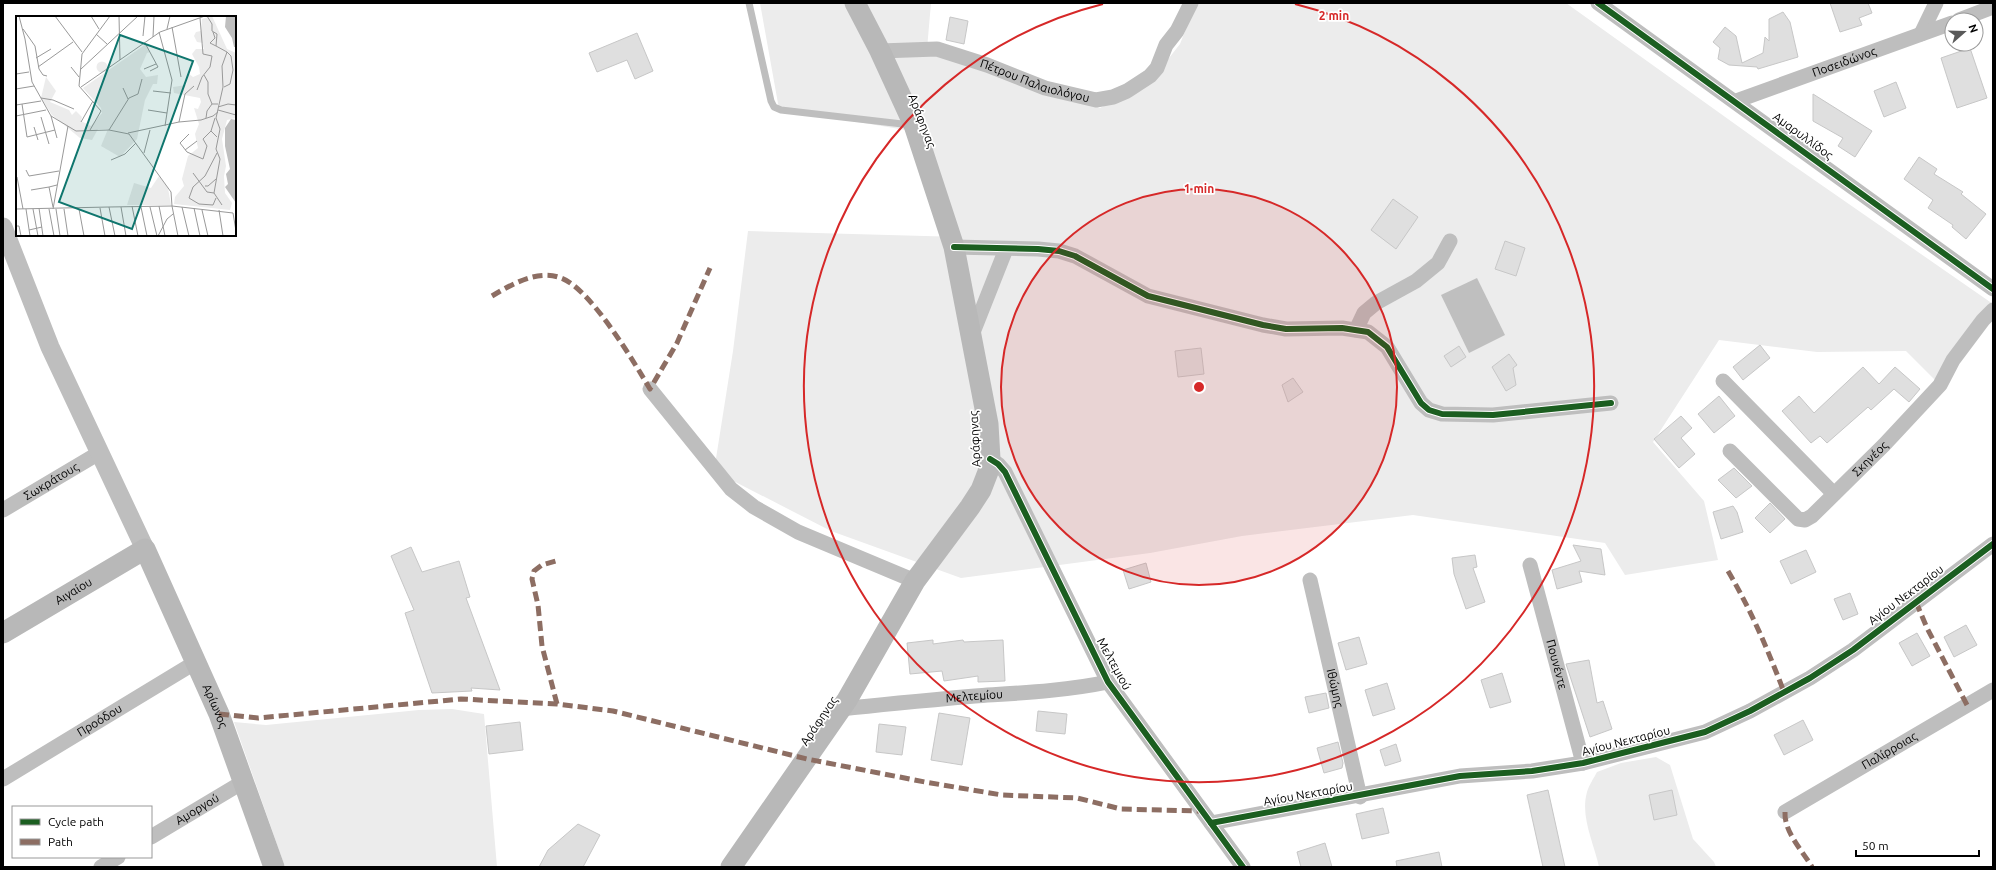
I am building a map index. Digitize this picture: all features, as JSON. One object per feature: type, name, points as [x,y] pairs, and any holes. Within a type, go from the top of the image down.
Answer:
[{"type":"main road","name":"Αράφηνας","points":[[730,867],[841,709],[916,581],[981,490],[988,472],[990,459],[988,424],[954,247],[914,125],[880,51],[855,3]]},
{"type":"main road","name":"Αιγαίου","points":[[3,633],[144,549]]},
{"type":"main road","name":"Αρίωνος","points":[[144,549],[219,714],[274,867]]},
{"type":"street","name":"Πέτρου Παλαιολόγου","points":[[880,51],[937,49],[987,65],[1045,88],[1096,100],[1113,97],[1127,91],[1150,76],[1157,68],[1166,45],[1177,30],[1191,3]]},
{"type":"street","name":"Αμαρυλλίδος","points":[[1598,3],[1736,101],[1993,289]]},
{"type":"street","points":[[1921,34],[1936,3]]},
{"type":"street","points":[[1980,12],[1993,7]]},
{"type":"street","name":"Ποσειδώνος","points":[[1736,101],[1944,26]]},
{"type":"street","points":[[4,236],[50,347],[98,453],[144,549]]},
{"type":"street","points":[[1356,330],[1364,313],[1376,304],[1416,281],[1438,263],[1450,242]]},
{"type":"street","points":[[954,247],[1059,251],[1075,256],[1148,296],[1263,325],[1286,329],[1356,330],[1368,332],[1383,343],[1421,402],[1429,410],[1442,414],[1493,414],[1611,403]]},
{"type":"street","points":[[972,335],[1006,249]]},
{"type":"street","name":"Σκηνέος","points":[[1730,450],[1798,519],[1805,520],[1812,516],[1884,445],[1940,385],[1953,360],[1983,320],[1993,310]]},
{"type":"street","points":[[1723,381],[1834,494]]},
{"type":"street","points":[[650,389],[731,489],[754,507],[798,532],[916,581]]},
{"type":"street","name":"Σωκράτους","points":[[3,510],[98,453]]},
{"type":"street","name":"Μελτεμιού","points":[[990,459],[998,464],[1005,472],[1108,682],[1243,867]]},
{"type":"street","name":"Αγίου Νεκταρίου","points":[[1211,823],[1460,776],[1532,770],[1583,763],[1705,732],[1750,711],[1810,678],[1853,650],[1993,544]]},
{"type":"street","name":"Πουνέντε","points":[[1530,565],[1583,763]]},
{"type":"street","name":"Ιθώμης","points":[[1310,580],[1360,796]]},
{"type":"street","name":"Προόδου","points":[[3,779],[196,662]]},
{"type":"street","name":"Μελτεμίου","points":[[841,709],[918,700],[1009,694],[1108,682]]},
{"type":"street","name":"Παλίρροιας","points":[[1785,812],[1993,690]]},
{"type":"street","name":"Αμοργού","points":[[152,836],[243,782]]},
{"type":"street","points":[[101,867],[116,858]]},
{"type":"lane","points":[[749,3],[771,101],[774,107],[781,110],[914,125]]},
{"type":"shaded area","points":[[760,3],[931,3],[927,49],[1100,108],[1151,81],[1180,44],[1196,3],[1566,3],[1784,159],[1993,304],[1938,383],[1906,351],[1817,352],[1719,340],[1653,442],[1704,501],[1718,560],[1625,575],[1605,543],[1413,515],[1242,536],[1150,553],[961,578],[831,531],[714,471],[733,351],[748,231],[961,237],[918,132],[779,109]]},
{"type":"shaded area","points":[[1477,278],[1505,335],[1469,353],[1441,295]]},
{"type":"shaded area","points":[[452,709],[484,714],[497,867],[285,867],[234,722],[266,725],[419,710]]},
{"type":"shaded area","points":[[1656,757],[1670,765],[1693,839],[1714,862],[1716,867],[1599,867],[1588,830],[1585,811],[1585,801],[1590,784],[1597,772],[1621,763]]},
{"type":"building","points":[[1830,3],[1868,3],[1872,13],[1859,18],[1862,25],[1840,32]]},
{"type":"building","points":[[1783,12],[1790,22],[1798,57],[1758,69],[1757,67],[1729,65],[1718,59],[1720,48],[1713,42],[1725,27],[1736,36],[1742,63],[1763,53],[1765,37],[1769,41],[1769,19]]},
{"type":"building","points":[[950,17],[968,21],[964,44],[946,40]]},
{"type":"building","points":[[637,33],[653,71],[635,79],[627,60],[597,72],[589,53]]},
{"type":"building","points":[[1958,52],[1971,52],[1987,98],[1957,108],[1941,58]]},
{"type":"building","points":[[1896,82],[1906,108],[1884,117],[1874,91]]},
{"type":"building","points":[[1813,94],[1872,131],[1855,157],[1838,146],[1843,138],[1813,121]]},
{"type":"building","points":[[1919,157],[1937,169],[1934,174],[1963,192],[1961,194],[1986,214],[1966,239],[1952,227],[1953,225],[1928,208],[1933,200],[1904,179]]},
{"type":"building","points":[[1393,199],[1418,217],[1396,249],[1371,230]]},
{"type":"building","points":[[1505,241],[1525,248],[1516,276],[1495,269]]},
{"type":"building","points":[[1760,345],[1770,358],[1743,380],[1733,367]]},
{"type":"building","points":[[1459,346],[1466,357],[1451,367],[1444,356]]},
{"type":"building","points":[[1201,348],[1204,374],[1178,377],[1175,351]]},
{"type":"building","points":[[1509,354],[1517,365],[1513,368],[1516,385],[1506,391],[1492,367]]},
{"type":"building","points":[[1863,367],[1879,384],[1895,367],[1920,389],[1909,402],[1894,389],[1871,410],[1868,407],[1827,443],[1820,436],[1811,443],[1782,411],[1799,396],[1814,413]]},
{"type":"building","points":[[1293,378],[1303,392],[1288,402],[1282,385]]},
{"type":"building","points":[[1719,396],[1735,416],[1714,433],[1698,414]]},
{"type":"building","points":[[1681,416],[1692,428],[1681,438],[1695,454],[1679,468],[1654,439]]},
{"type":"building","points":[[1734,468],[1752,486],[1736,498],[1718,480]]},
{"type":"building","points":[[1770,503],[1785,519],[1770,533],[1755,518]]},
{"type":"building","points":[[1733,506],[1737,512],[1743,532],[1721,539],[1713,512]]},
{"type":"building","points":[[1573,545],[1601,549],[1605,575],[1579,571],[1582,582],[1557,589],[1552,570],[1581,561]]},
{"type":"building","points":[[411,547],[422,572],[459,561],[470,597],[466,598],[500,690],[471,688],[472,691],[432,693],[405,613],[414,610],[391,556]]},
{"type":"building","points":[[1806,550],[1816,572],[1791,584],[1780,561]]},
{"type":"building","points":[[1475,555],[1477,567],[1473,568],[1485,602],[1466,609],[1454,574],[1452,558]]},
{"type":"building","points":[[1146,563],[1151,582],[1129,589],[1123,570]]},
{"type":"building","points":[[1850,593],[1858,614],[1843,620],[1834,599]]},
{"type":"building","points":[[1966,625],[1977,645],[1954,657],[1944,637]]},
{"type":"building","points":[[1917,633],[1930,656],[1912,666],[1899,643]]},
{"type":"building","points":[[1359,637],[1367,664],[1346,670],[1338,643]]},
{"type":"building","points":[[933,640],[933,644],[963,640],[964,642],[1003,640],[1005,681],[978,682],[978,676],[944,681],[942,671],[910,674],[907,643]]},
{"type":"building","points":[[1589,660],[1597,703],[1603,701],[1612,729],[1590,737],[1566,664]]},
{"type":"building","points":[[1502,673],[1511,702],[1490,708],[1481,680]]},
{"type":"building","points":[[1387,683],[1395,709],[1373,716],[1365,690]]},
{"type":"building","points":[[1326,693],[1329,708],[1309,713],[1305,697]]},
{"type":"building","points":[[1038,711],[1067,714],[1065,734],[1036,731]]},
{"type":"building","points":[[939,713],[970,718],[962,765],[931,760]]},
{"type":"building","points":[[1803,720],[1813,740],[1784,755],[1774,735]]},
{"type":"building","points":[[520,722],[523,750],[489,754],[486,726]]},
{"type":"building","points":[[879,724],[906,727],[902,755],[876,752]]},
{"type":"building","points":[[1338,742],[1343,763],[1342,768],[1324,773],[1317,748]]},
{"type":"building","points":[[1396,744],[1401,761],[1385,766],[1380,750]]},
{"type":"building","points":[[1548,790],[1565,867],[1543,867],[1527,795]]},
{"type":"building","points":[[1672,790],[1677,815],[1654,820],[1649,795]]},
{"type":"building","points":[[1383,808],[1389,833],[1362,839],[1356,814]]},
{"type":"building","points":[[578,824],[600,835],[583,867],[539,867],[548,850]]},
{"type":"building","points":[[1325,843],[1332,867],[1301,867],[1297,852]]},
{"type":"building","points":[[1439,852],[1442,867],[1397,867],[1396,861]]},
{"type":"marked path","points":[[492,296],[525,279],[543,275],[561,278],[585,296],[598,310],[650,389],[677,343],[710,268]]},
{"type":"marked path","points":[[557,704],[542,646],[538,605],[532,579],[534,571],[542,565],[559,560]]},
{"type":"marked path","points":[[1728,571],[1759,630],[1784,692]]},
{"type":"marked path","points":[[1916,602],[1927,628],[1967,705]]},
{"type":"marked path","points":[[219,714],[258,718],[461,699],[557,704],[613,711],[807,759],[1002,795],[1077,798],[1121,809],[1201,811]]},
{"type":"marked path","points":[[1785,812],[1785,819],[1790,834],[1812,867]]},
{"type":"cycle path","points":[[1598,3],[1993,289]]},
{"type":"cycle path","points":[[954,247],[1059,251],[1075,256],[1148,296],[1263,325],[1286,329],[1342,328],[1368,332],[1387,347],[1421,403],[1429,410],[1442,414],[1493,415],[1611,403]]},
{"type":"cycle path","points":[[990,459],[998,464],[1005,472],[1108,682],[1243,867]]},
{"type":"cycle path","points":[[1211,823],[1460,776],[1532,771],[1583,763],[1705,732],[1750,711],[1810,678],[1853,650],[1993,544]]}]
